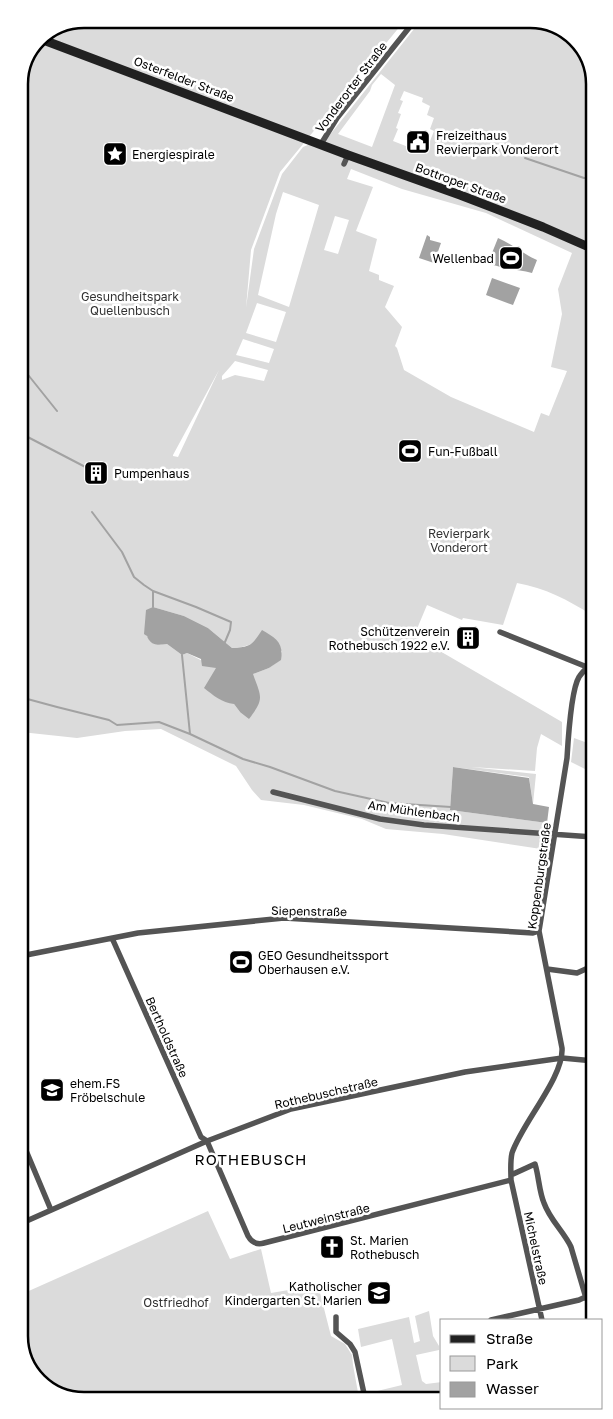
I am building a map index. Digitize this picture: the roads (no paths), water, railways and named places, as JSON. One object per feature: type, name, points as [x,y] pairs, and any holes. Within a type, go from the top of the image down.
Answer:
[{"type":"main road","name":"Osterfelder Straße","points":[[47,41],[321,144]]},
{"type":"main road","name":"Bottroper Straße","points":[[321,144],[460,195],[586,246]]},
{"type":"street","name":"Vonderorter Straße","points":[[321,144],[337,118],[409,28]]},
{"type":"street","points":[[344,164],[348,155]]},
{"type":"street","points":[[500,632],[586,664]]},
{"type":"street","name":"Koppenburgstraße","points":[[511,1178],[512,1157],[518,1140],[559,1068],[562,1058],[562,1048],[539,931],[567,758],[575,689],[579,677],[586,671]]},
{"type":"street","name":"Am Mühlenbach","points":[[273,792],[380,819],[424,825],[586,837]]},
{"type":"street","name":"Siepenstraße","points":[[28,955],[154,931],[284,918],[533,933],[539,931]]},
{"type":"street","name":"Bertholdstraße","points":[[112,938],[201,1137],[207,1141]]},
{"type":"street","points":[[547,969],[577,973],[586,969]]},
{"type":"street","name":"Rothebuschstraße","points":[[28,1220],[207,1141],[291,1109],[452,1074],[562,1058],[586,1060]]},
{"type":"street","name":"Leutweinstraße","points":[[207,1141],[248,1236],[257,1244],[344,1224],[511,1178]]},
{"type":"street","points":[[28,1155],[51,1210]]},
{"type":"street","points":[[496,1319],[586,1298],[568,1240],[543,1202],[535,1164],[511,1178]]},
{"type":"street","name":"Michelstraße","points":[[511,1178],[542,1319]]},
{"type":"street","points":[[336,1317],[336,1332],[350,1344],[355,1352],[364,1392]]},
{"type":"water","points":[[427,235],[430,237],[430,240],[441,243],[434,263],[419,258]]},
{"type":"water","name":"Wellenbad","points":[[498,238],[537,260],[532,273],[488,263]]},
{"type":"water","points":[[492,278],[520,288],[513,305],[486,295]]},
{"type":"water","points":[[153,607],[184,616],[208,628],[232,648],[250,644],[262,630],[278,642],[282,654],[281,660],[269,668],[253,674],[260,697],[258,706],[249,719],[234,704],[214,696],[204,688],[216,668],[202,666],[201,659],[187,653],[182,655],[167,644],[155,644],[149,640],[144,634],[146,610]]},
{"type":"water","points":[[453,767],[529,778],[533,804],[549,807],[547,823],[450,810]]},
{"type":"waterway","points":[[525,158],[586,178]]},
{"type":"waterway","points":[[28,375],[57,411]]},
{"type":"waterway","points":[[28,437],[95,472]]},
{"type":"waterway","points":[[92,512],[122,552],[134,577],[153,591],[153,607]]},
{"type":"waterway","points":[[153,591],[231,622],[225,642]]},
{"type":"waterway","points":[[182,655],[190,734]]},
{"type":"waterway","points":[[28,699],[109,720],[117,725],[159,722],[190,734],[243,759],[335,791],[389,803],[451,807]]},
{"type":"place","name":"Freizeithaus Revierpark Vonderort","points":[[418,142]]},
{"type":"place","name":"Energiespirale","points":[[115,154]]},
{"type":"place","name":"Wellenbad","points":[[511,258]]},
{"type":"place","name":"Fun-Fußball","points":[[410,451]]},
{"type":"place","name":"Pumpenhaus","points":[[96,473]]},
{"type":"place","name":"Schützenverein Rothebusch 1922 e.V.","points":[[468,638]]},
{"type":"place","name":"GEO Gesundheitssport Oberhausen e.V.","points":[[241,962]]},
{"type":"place","name":"ehem.FS Fröbelschule","points":[[52,1090]]},
{"type":"place","name":"St. Marien Rothebusch","points":[[332,1247]]},
{"type":"place","name":"Katholischer Kindergarten St. Marien","points":[[379,1293]]},
{"type":"district","name":"ROTHEBUSCH","points":[[251,1159]]},
{"type":"park label","name":"Gesundheitspark Quellenbusch","points":[[130,303]]},
{"type":"park label","name":"Revierpark Vonderort","points":[[459,540]]},
{"type":"park label","name":"Ostfriedhof","points":[[176,1302]]}]
